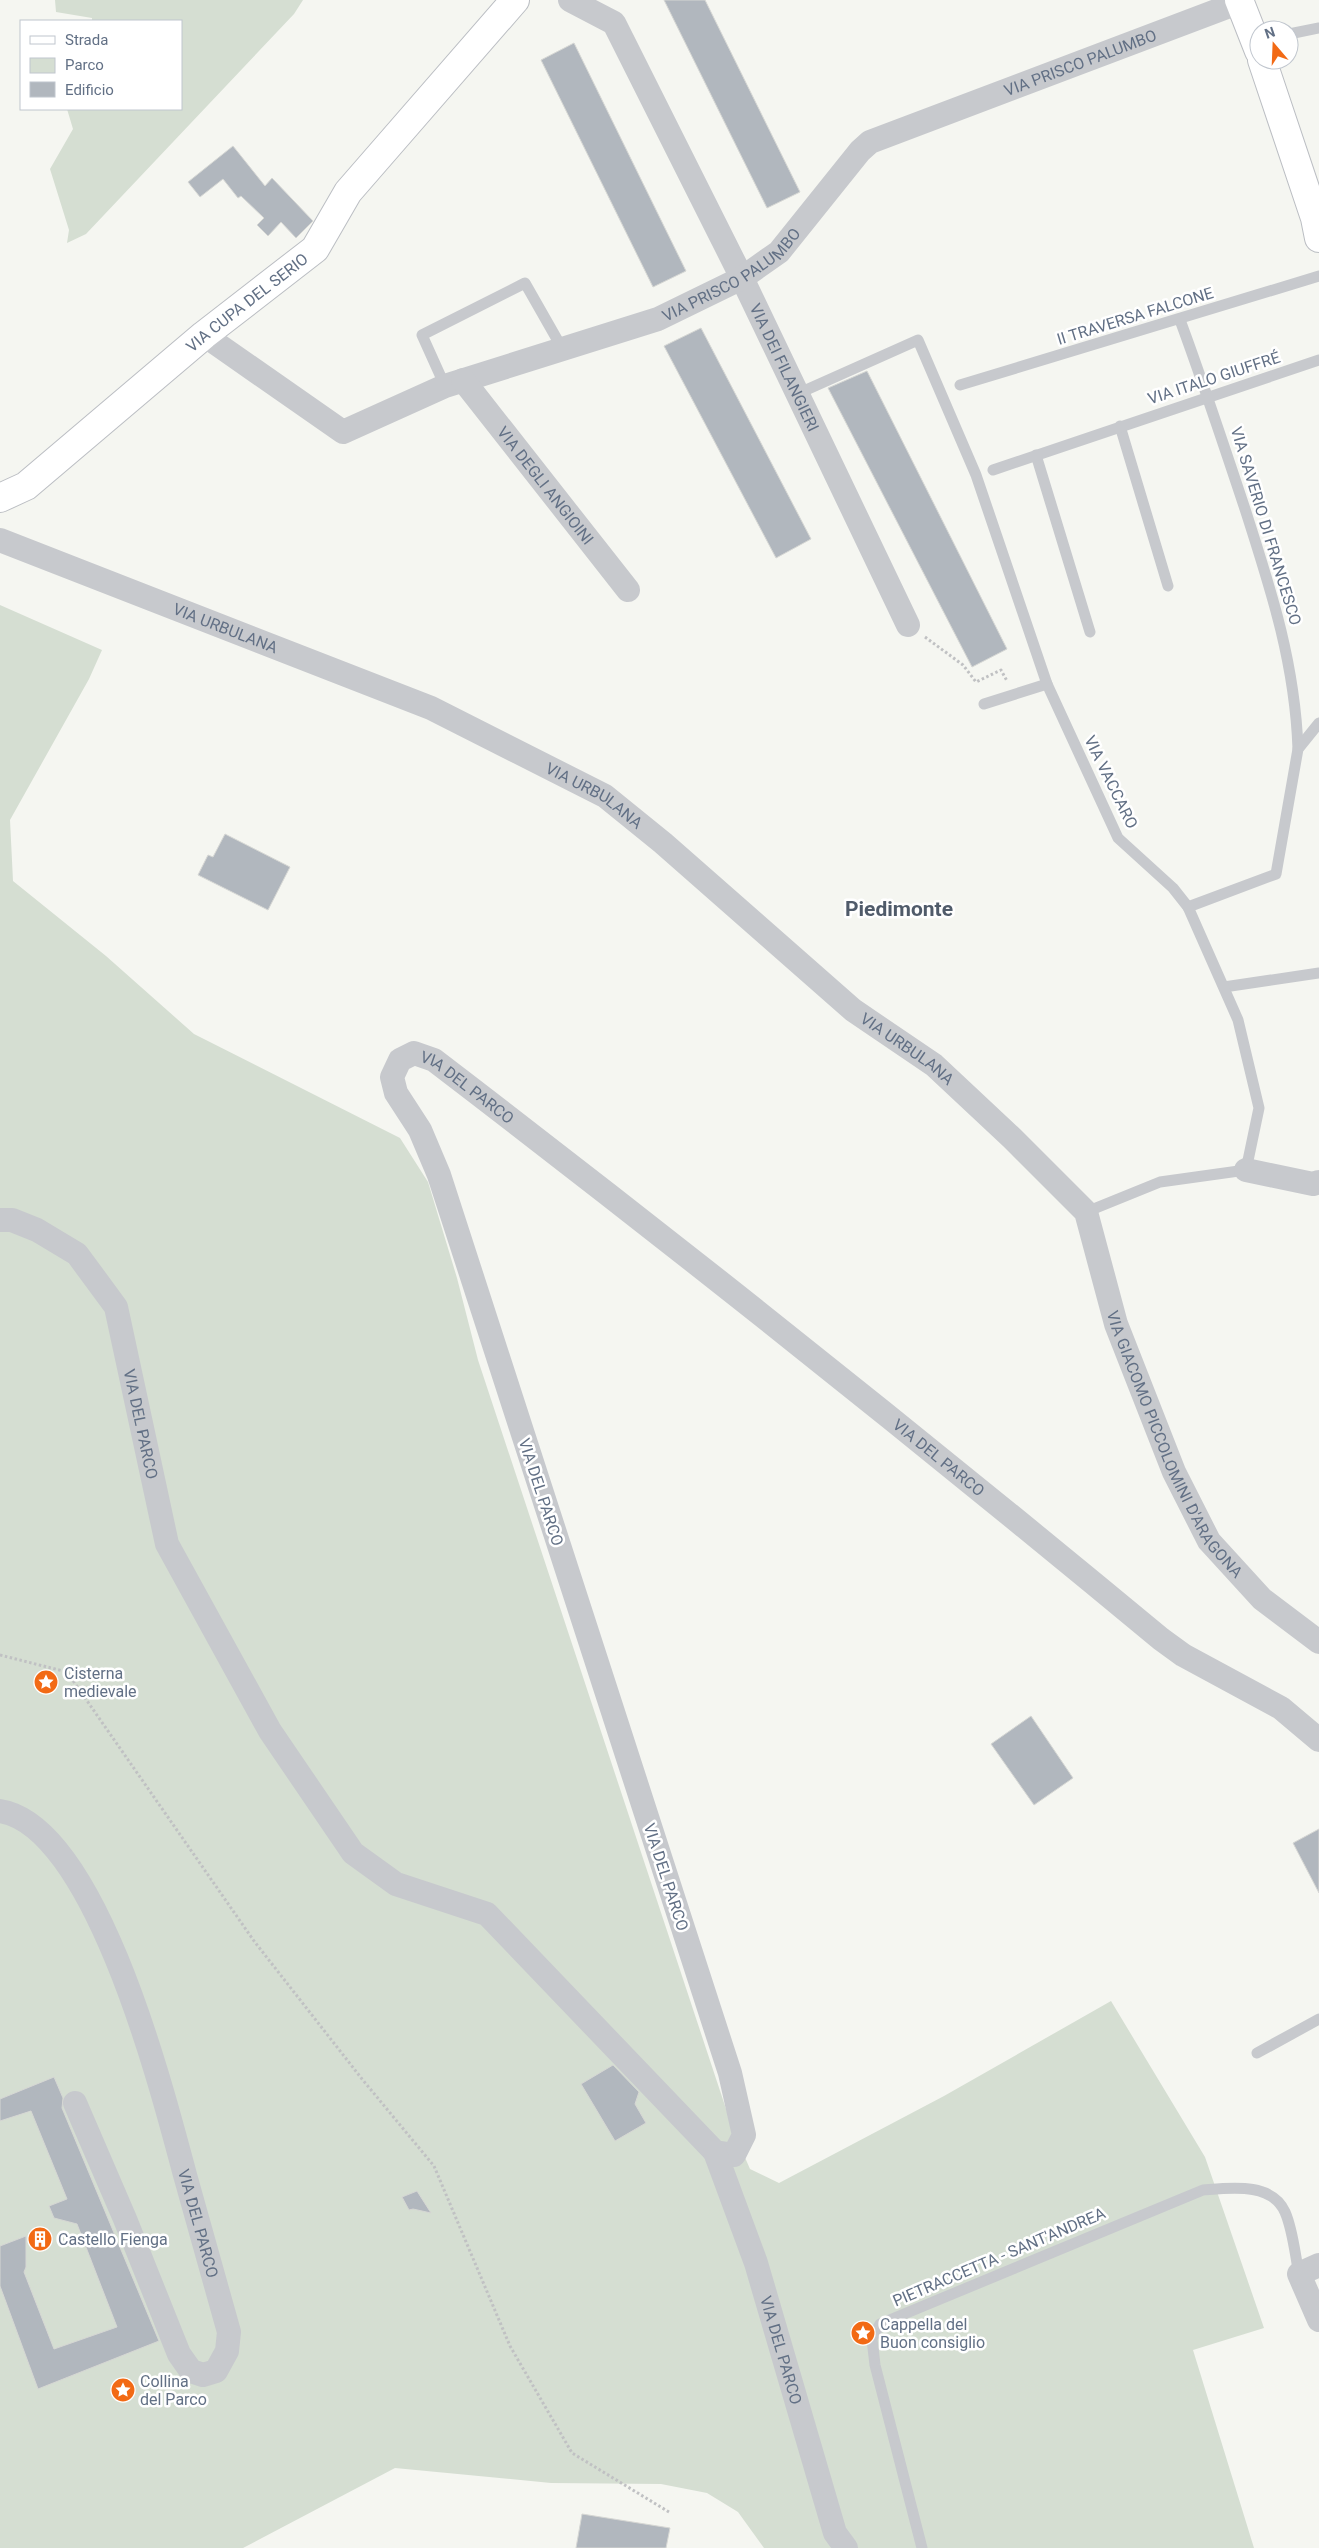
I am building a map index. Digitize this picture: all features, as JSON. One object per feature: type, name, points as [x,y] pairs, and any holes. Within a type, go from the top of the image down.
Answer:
[{"type":"street","name":"VIA CUPA DEL SERIO","points":[[0,498],[26,486],[204,335],[314,249],[348,192],[515,0]]},
{"type":"street","name":"VIA DEI FILANGIERI","points":[[570,0],[614,22],[742,278],[908,624]]},
{"type":"street","name":"VIA PRISCO PALUMBO","points":[[204,335],[343,432],[454,383],[658,319],[742,278],[779,252],[860,150],[870,142],[1239,1]]},
{"type":"street","points":[[1239,1],[1249,24]]},
{"type":"street","points":[[1267,70],[1315,218],[1319,238]]},
{"type":"street","name":"VIA DEGLI ANGIOINI","points":[[454,383],[628,590]]},
{"type":"street","name":"VIA URBULANA","points":[[0,540],[431,708],[605,796],[663,843],[853,1010],[934,1066],[1012,1138],[1086,1212]]},
{"type":"street","name":"VIA DEL PARCO","points":[[715,2152],[734,2155],[744,2135],[730,2073],[439,1175],[420,1130],[396,1093],[392,1078],[400,1060],[414,1053],[434,1060],[653,1228],[952,1466],[1161,1639],[1183,1655],[1280,1708],[1319,1740]]},
{"type":"street","points":[[1246,1170],[1314,1184],[1319,1182]]},
{"type":"street","name":"VIA GIACOMO PICCOLOMINI D'ARAGONA","points":[[1086,1212],[1116,1324],[1174,1472],[1209,1541],[1262,1599],[1319,1642]]},
{"type":"street","name":"VIA DEL PARCO","points":[[0,1220],[12,1220],[36,1230],[77,1254],[116,1307],[167,1544],[270,1731],[352,1853],[396,1884],[487,1914],[715,2152],[756,2263],[835,2532],[846,2548]]},
{"type":"street","name":"VIA DEL PARCO","points":[[0,1811],[18,1818],[40,1832],[72,1872],[100,1920],[120,1964],[157,2073],[229,2332],[227,2351],[216,2370],[204,2375],[191,2371],[179,2354],[125,2219],[75,2103]]},
{"type":"street","points":[[1309,2269],[1319,2320]]},
{"type":"lane","points":[[1299,32],[1319,28]]},
{"type":"lane","name":"II TRAVERSA FALCONE","points":[[960,385],[1180,320],[1319,276]]},
{"type":"lane","points":[[454,383],[422,335],[525,283],[562,348]]},
{"type":"lane","name":"VIA SAVERIO DI FRANCESCO","points":[[1180,320],[1208,396],[1276,606],[1288,654],[1297,715],[1298,749],[1276,874],[1188,906]]},
{"type":"lane","name":"VIA VACCARO","points":[[798,394],[918,340],[976,475],[1047,684],[1118,838],[1173,888],[1188,906],[1238,1020],[1260,1108],[1246,1170]]},
{"type":"lane","name":"VIA ITALO GIUFFRÉ","points":[[993,470],[1319,360]]},
{"type":"lane","points":[[1120,426],[1168,586]]},
{"type":"lane","points":[[1036,456],[1090,632]]},
{"type":"lane","points":[[984,704],[1047,684]]},
{"type":"lane","points":[[1298,749],[1319,723]]},
{"type":"lane","points":[[1224,987],[1319,974]]},
{"type":"lane","points":[[1086,1212],[1160,1182],[1246,1170]]},
{"type":"lane","points":[[1257,2053],[1319,2019]]},
{"type":"lane","name":"PIETRACCETTA - SANT'ANDREA","points":[[922,2548],[875,2365],[872,2339],[880,2324],[1204,2190],[1235,2188],[1258,2190],[1276,2200],[1285,2212],[1309,2269]]},
{"type":"path","points":[[908,624],[963,665],[976,682],[1001,670],[1014,695]]},
{"type":"path","points":[[0,1655],[67,1672],[254,1941],[362,2079],[434,2166],[510,2346],[572,2453],[669,2512]]},
{"type":"green space","points":[[55,0],[303,0],[294,14],[86,234],[67,243],[69,230],[50,169],[73,129],[67,110],[182,110],[182,20],[92,20],[92,18],[56,12]]},
{"type":"green space","points":[[0,605],[102,650],[89,679],[10,820],[13,881],[106,956],[194,1034],[400,1138],[428,1182],[457,1278],[478,1360],[733,2130],[750,2169],[779,2183],[944,2096],[1111,2001],[1205,2157],[1264,2328],[1193,2350],[1254,2548],[764,2548],[738,2512],[707,2493],[661,2484],[551,2483],[395,2468],[243,2548],[0,2548]]},
{"type":"building","points":[[664,0],[705,0],[800,192],[767,208]]},
{"type":"building","points":[[574,43],[686,271],[653,287],[541,60]]},
{"type":"building","points":[[233,146],[265,186],[272,178],[313,221],[296,238],[281,222],[268,236],[257,225],[264,218],[241,196],[238,198],[223,179],[200,197],[188,182]]},
{"type":"building","points":[[701,328],[811,539],[776,558],[664,346]]},
{"type":"building","points":[[867,371],[1007,649],[972,667],[828,388]]},
{"type":"building","points":[[225,834],[290,867],[268,910],[198,875],[208,855],[213,857]]},
{"type":"building","points":[[1031,1716],[1073,1778],[1034,1805],[991,1744]]},
{"type":"building","points":[[1319,1829],[1319,1893],[1293,1843]]},
{"type":"building","points":[[613,2065],[639,2092],[635,2104],[646,2123],[615,2141],[581,2084]]},
{"type":"building","name":"Castello Fienga","points":[[54,2077],[63,2098],[62,2108],[159,2341],[38,2389],[0,2286],[0,2246],[26,2236],[26,2267],[24,2272],[54,2349],[117,2327],[77,2224],[54,2218],[49,2206],[67,2199],[31,2111],[0,2121],[0,2099]]},
{"type":"building","points":[[417,2191],[431,2213],[413,2209],[409,2210],[402,2197]]},
{"type":"building","points":[[582,2514],[670,2528],[666,2548],[576,2548]]},
{"type":"place","name":"Cisterna medievale","points":[[46,1682]]},
{"type":"place","name":"Castello Fienga","points":[[40,2239]]},
{"type":"place","name":"Cappella del Buon consiglio","points":[[863,2333]]},
{"type":"place","name":"Collina del Parco","points":[[123,2390]]},
{"type":"district","name":"Piedimonte","points":[[899,909]]}]
